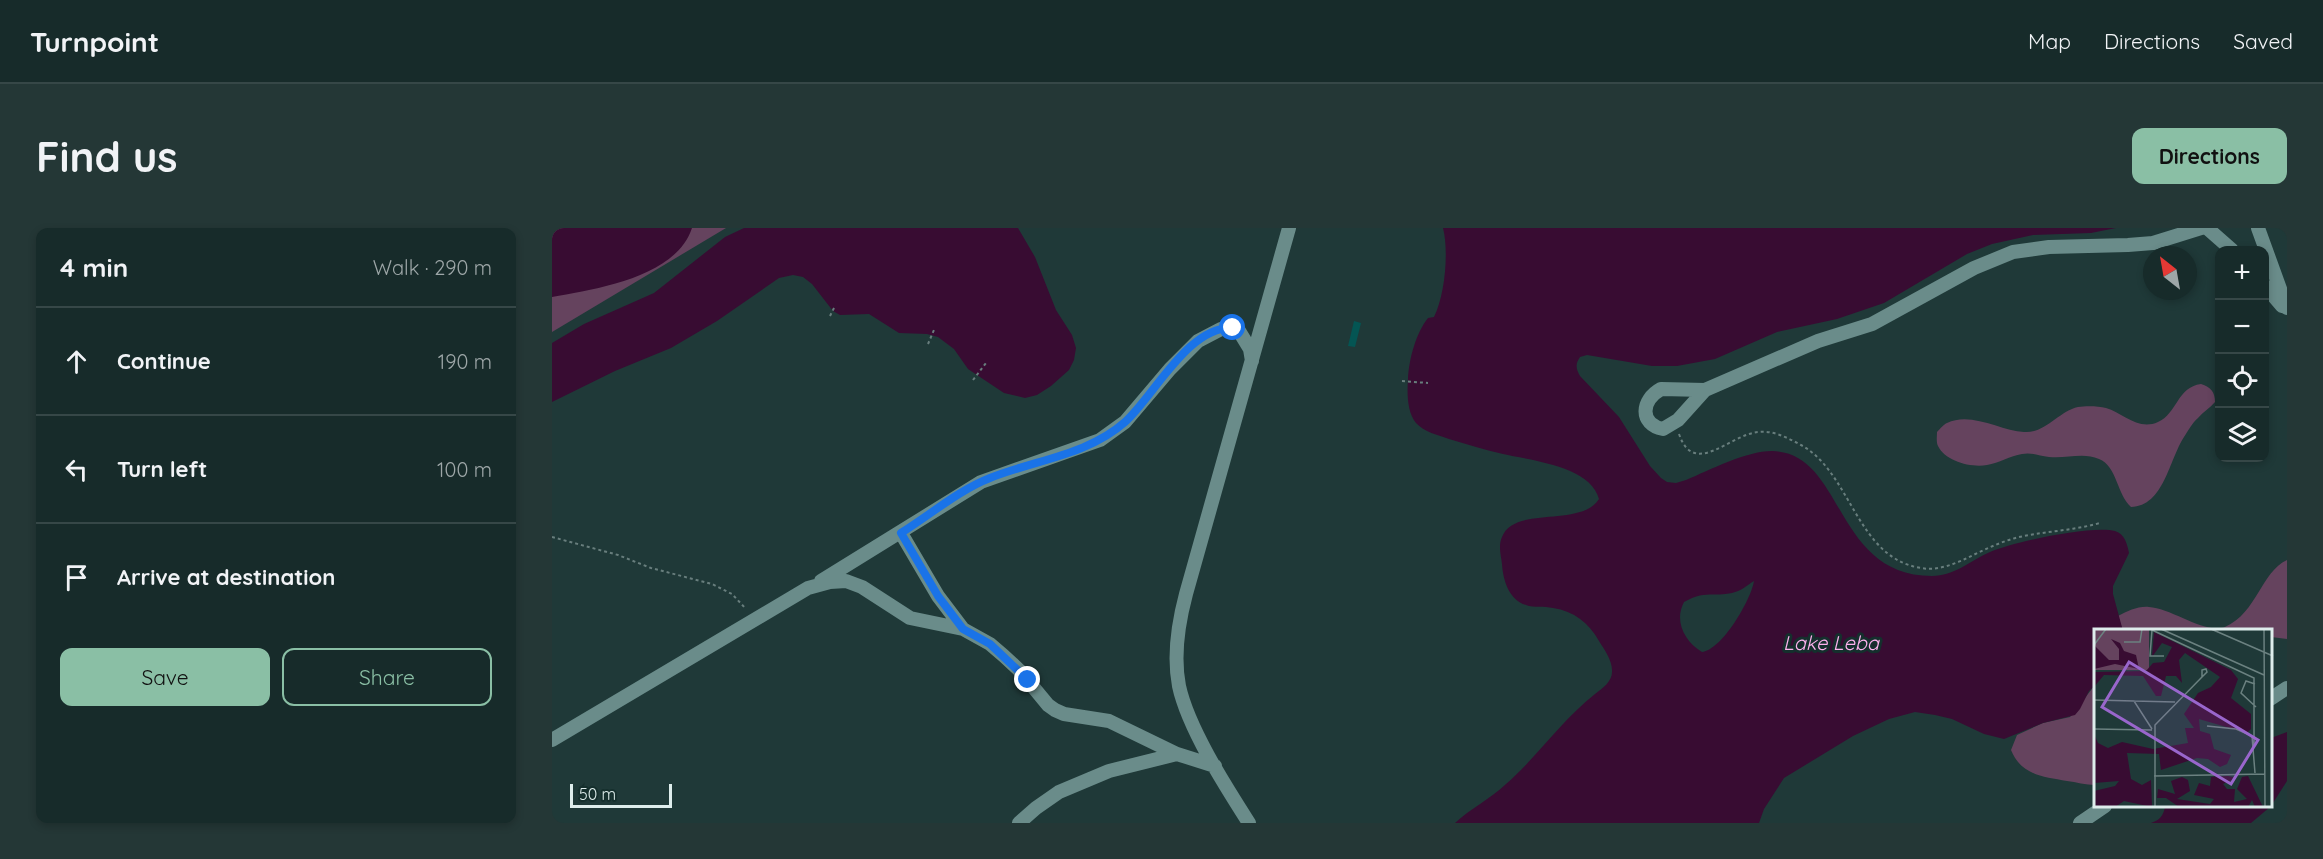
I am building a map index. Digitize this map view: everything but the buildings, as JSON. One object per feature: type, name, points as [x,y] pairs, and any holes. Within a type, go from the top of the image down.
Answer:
[{"type":"street","points":[[1249,823],[1215,766],[1183,699],[1177,668],[1177,640],[1184,601],[1253,363],[1289,228]]},
{"type":"street","points":[[1705,390],[1661,389],[1652,394],[1646,403],[1645,411],[1650,422],[1657,428],[1663,429],[1675,423],[1705,390],[1818,341],[1872,324],[1974,268],[2013,252],[2040,247],[2153,243],[2201,228]]},
{"type":"street","points":[[2207,228],[2227,246]]},
{"type":"street","points":[[2258,228],[2287,310]]},
{"type":"street","points":[[2269,290],[2287,310]]},
{"type":"street","points":[[552,740],[901,533],[968,489],[989,478],[1087,445],[1112,432],[1139,408],[1189,349],[1206,336],[1227,328],[1239,331],[1250,349],[1253,363]]},
{"type":"street","points":[[901,533],[938,596],[963,629]]},
{"type":"street","points":[[808,588],[830,582],[846,581],[862,587],[910,618],[963,629],[990,644],[1005,657],[1019,670],[1042,699],[1055,710],[1064,714],[1109,721],[1177,754],[1215,766]]},
{"type":"street","points":[[2272,698],[2287,688]]},
{"type":"street","points":[[1019,823],[1048,798],[1078,782],[1109,771],[1177,754]]},
{"type":"street","points":[[2080,823],[2103,808]]},
{"type":"path","points":[[830,316],[835,306]]},
{"type":"path","points":[[928,344],[934,330]]},
{"type":"path","points":[[973,380],[986,363]]},
{"type":"path","points":[[1402,381],[1428,383]]},
{"type":"path","points":[[1675,423],[1685,449],[1696,454],[1703,454],[1742,436],[1761,431],[1773,432],[1804,446],[1814,453],[1827,469],[1869,533],[1891,555],[1921,568],[1944,567],[1997,544],[2023,536],[2100,523]]},
{"type":"path","points":[[552,537],[618,555],[651,568],[712,584],[732,594],[754,620]]},
{"type":"shaded area","points":[[552,228],[726,228],[552,332]]},
{"type":"shaded area","points":[[2201,384],[2212,390],[2215,402],[2192,425],[2158,490],[2142,505],[2131,507],[2126,502],[2110,468],[2093,457],[2045,457],[2026,454],[1981,466],[1959,462],[1946,456],[1937,444],[1937,432],[1946,424],[1956,420],[1976,420],[2015,431],[2032,432],[2078,407],[2106,408],[2137,423],[2151,424],[2164,418],[2182,395],[2193,386]]},
{"type":"shaded area","points":[[2287,560],[2287,639],[2272,637],[2272,629],[2122,629],[2118,616],[2133,609],[2145,607],[2158,608],[2208,627],[2225,627],[2245,612],[2278,566]]},
{"type":"shaded area","points":[[2094,686],[2094,785],[2041,776],[2021,765],[2011,750],[2017,735],[2043,723],[2070,717]]},
{"type":"water","points":[[552,228],[692,228],[683,245],[670,258],[653,269],[612,285],[552,297]]},
{"type":"water","points":[[744,228],[1018,228],[1035,257],[1056,310],[1072,335],[1076,348],[1074,360],[1069,370],[1037,395],[1025,398],[1004,393],[968,369],[954,349],[938,337],[927,334],[899,333],[869,314],[840,315],[833,311],[812,284],[803,277],[793,275],[779,278],[717,321],[671,348],[615,371],[552,402],[552,343],[584,324],[654,293],[725,237]]},
{"type":"water","name":"Lake Leba","points":[[1443,228],[2116,228],[2091,233],[2033,235],[1992,244],[1967,254],[1884,303],[1837,319],[1777,332],[1715,359],[1677,366],[1652,366],[1587,355],[1580,357],[1577,364],[1580,376],[1619,417],[1650,466],[1667,482],[1676,483],[1686,480],[1751,454],[1772,451],[1796,457],[1814,471],[1857,537],[1876,557],[1900,571],[1932,576],[1948,574],[1990,552],[2034,539],[2089,530],[2115,531],[2121,534],[2129,553],[2113,586],[2113,594],[2122,629],[2094,629],[2094,686],[2080,709],[2075,715],[2043,723],[2004,739],[1984,734],[1952,719],[1935,715],[1915,712],[1889,719],[1853,736],[1784,778],[1764,809],[1759,823],[1455,823],[1518,773],[1583,704],[1607,684],[1611,678],[1612,666],[1591,629],[1580,619],[1568,612],[1550,607],[1529,606],[1515,599],[1506,583],[1500,550],[1502,537],[1509,527],[1520,522],[1578,513],[1590,508],[1599,499],[1594,488],[1584,479],[1558,466],[1449,439],[1423,429],[1413,419],[1408,402],[1410,363],[1420,331],[1428,318],[1434,317],[1438,308],[1443,285],[1446,249]],"holes":[[[1754,581],[1747,600],[1726,634],[1710,649],[1702,652],[1690,642],[1682,630],[1681,609],[1684,602],[1691,598],[1735,592]]]},
{"type":"water","points":[[2287,732],[2287,781],[2272,804],[2272,738]]},
{"type":"water","points":[[2164,808],[2269,808],[2251,823],[2151,823],[2163,813]]},
{"type":"route","points":[[1028,680],[990,644],[963,629],[938,596],[901,533],[968,489],[989,478],[1036,464],[1100,440],[1125,422],[1139,408],[1189,349],[1206,336],[1221,329],[1233,328]]}]
